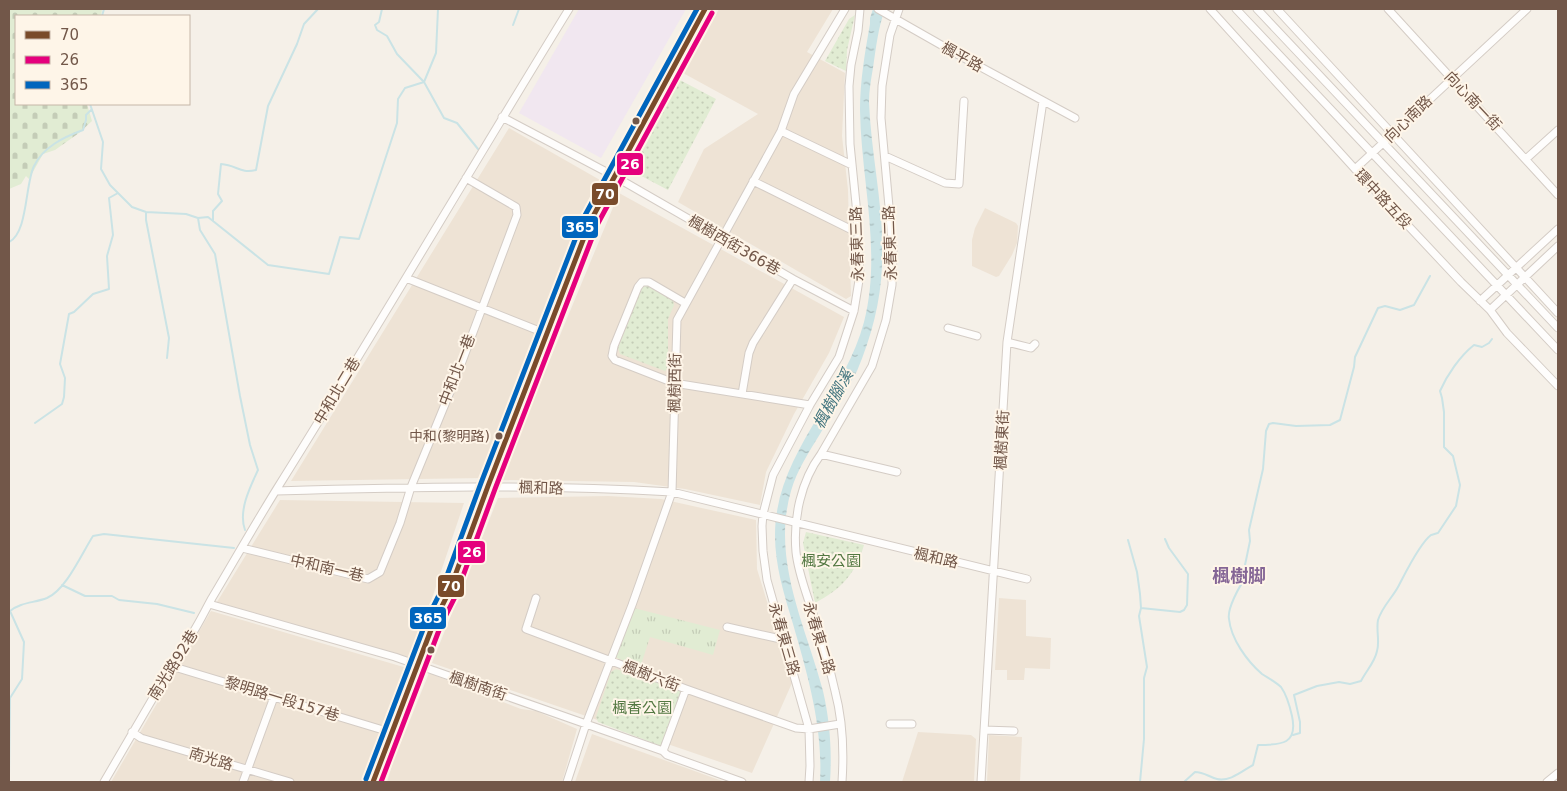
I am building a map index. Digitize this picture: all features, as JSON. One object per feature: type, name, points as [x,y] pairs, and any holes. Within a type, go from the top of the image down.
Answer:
[{"type":"main road","points":[[373,782],[434,622],[449,592],[590,222],[705,9]]},
{"type":"street","name":"中和北二巷","points":[[209,604],[569,9]]},
{"type":"street","name":"楓樹西街","points":[[566,782],[672,492],[677,320],[781,131],[794,94],[845,9]]},
{"type":"street","name":"永春東三路","points":[[808,782],[810,766],[809,729],[767,580],[763,551],[763,514],[773,475],[810,405],[839,357],[854,311],[860,281],[848,108],[853,48],[858,31],[860,9]]},
{"type":"street","name":"永春東二路","points":[[842,782],[843,758],[835,690],[806,594],[796,553],[796,523],[802,492],[812,468],[872,366],[886,320],[892,286],[893,251],[881,118],[882,86],[890,35],[899,9]]},
{"type":"street","name":"環中路五段","points":[[1210,9],[1355,169],[1461,282],[1490,310],[1507,333],[1558,386]]},
{"type":"street","name":"環中路五段","points":[[1236,9],[1558,350]]},
{"type":"street","points":[[1257,9],[1558,328]]},
{"type":"street","points":[[1277,9],[1393,132],[1558,313]]},
{"type":"street","name":"向心南一街","points":[[1388,9],[1558,194]]},
{"type":"street","name":"楓平路","points":[[881,10],[894,19],[1075,118]]},
{"type":"street","name":"向心南路","points":[[1355,169],[1522,10]]},
{"type":"street","points":[[885,156],[946,183],[959,184],[964,101]]},
{"type":"street","name":"楓樹東街","points":[[981,782],[1007,342],[1043,101]]},
{"type":"street","name":"楓樹西街366巷","points":[[502,117],[614,176],[793,279],[854,311]]},
{"type":"street","points":[[1526,159],[1558,130]]},
{"type":"street","points":[[781,131],[852,165]]},
{"type":"street","name":"中和北一巷","points":[[411,487],[457,375],[517,215],[516,207],[466,178]]},
{"type":"street","points":[[753,181],[858,233]]},
{"type":"street","points":[[1480,301],[1558,229]]},
{"type":"street","points":[[1490,310],[1558,246]]},
{"type":"street","points":[[406,278],[547,334]]},
{"type":"street","points":[[742,394],[749,353],[753,343],[793,279]]},
{"type":"street","points":[[685,303],[649,282],[642,282],[638,287],[612,351],[612,356],[615,360],[621,364],[674,382],[810,405]]},
{"type":"street","points":[[948,328],[977,336]]},
{"type":"street","points":[[1007,342],[1031,348],[1035,344]]},
{"type":"street","points":[[821,454],[897,472]]},
{"type":"street","name":"楓和路","points":[[276,491],[488,486],[672,492],[1027,580]]},
{"type":"street","name":"中和南一巷","points":[[242,548],[368,579],[380,572],[400,523],[411,487]]},
{"type":"street","name":"楓樹六街","points":[[536,598],[526,629],[796,728],[809,729]]},
{"type":"street","name":"楓樹南街","points":[[209,604],[419,665],[742,782]]},
{"type":"street","name":"南光路92巷","points":[[104,782],[171,666],[193,635],[209,604]]},
{"type":"street","points":[[727,627],[784,640]]},
{"type":"street","name":"黎明路一段157巷","points":[[171,666],[393,733]]},
{"type":"street","points":[[663,752],[686,689]]},
{"type":"street","points":[[243,782],[274,697]]},
{"type":"street","points":[[809,729],[840,724]]},
{"type":"street","points":[[890,724],[912,724]]},
{"type":"street","name":"南光路","points":[[134,729],[141,738],[290,782]]},
{"type":"street","points":[[984,730],[1014,731]]},
{"type":"street","points":[[1548,782],[1558,773]]},
{"type":"shaded area","points":[[579,9],[686,9],[601,158],[519,113]]},
{"type":"shaded area","points":[[719,9],[833,9],[807,52],[845,73],[842,136],[848,190],[851,296],[846,299],[678,202],[704,149],[758,114],[683,73]]},
{"type":"shaded area","points":[[509,128],[600,180],[483,478],[291,481]]},
{"type":"shaded area","points":[[619,193],[844,317],[829,353],[794,414],[766,472],[760,505],[685,489],[634,482],[500,480]]},
{"type":"shaded area","points":[[985,208],[1016,223],[1018,226],[1017,243],[1012,255],[999,276],[996,277],[972,266],[972,240],[975,228]]},
{"type":"shaded area","points":[[608,496],[661,499],[756,520],[757,569],[792,683],[752,773],[432,663],[498,498]]},
{"type":"shaded area","points":[[280,500],[464,503],[412,658],[217,602]]},
{"type":"shaded area","points":[[999,598],[1026,600],[1026,636],[1051,638],[1050,669],[1025,668],[1024,680],[1007,680],[1007,670],[995,670]]},
{"type":"shaded area","points":[[211,611],[414,670],[393,717],[370,782],[111,782]]},
{"type":"shaded area","points":[[429,673],[521,709],[536,711],[577,729],[562,782],[387,782],[393,762]]},
{"type":"shaded area","points":[[918,732],[971,735],[976,739],[974,782],[902,782]]},
{"type":"shaded area","points":[[592,734],[725,782],[575,782]]},
{"type":"shaded area","points":[[989,735],[1022,737],[1020,782],[987,782]]},
{"type":"green space","points":[[9,9],[102,9],[101,15],[15,15],[15,105],[87,105],[92,121],[55,150],[43,154],[29,179],[26,176],[21,184],[9,189]]},
{"type":"green space","points":[[855,15],[847,50],[846,71],[825,61],[849,19]]},
{"type":"green space","points":[[678,79],[716,99],[668,190],[630,170]]},
{"type":"green space","points":[[646,285],[673,300],[674,305],[668,319],[668,368],[665,371],[620,354],[618,348],[641,289]]},
{"type":"green space","name":"楓安公園","points":[[806,532],[864,545],[856,565],[846,580],[815,603],[803,543]]},
{"type":"green space","points":[[634,608],[720,630],[713,655],[650,637],[640,668],[615,657]]},
{"type":"green space","name":"楓香公園","points":[[616,669],[682,691],[661,746],[598,722],[596,717],[611,672]]},
{"type":"water","name":"楓樹腳溪","points":[[873,9],[885,9],[877,38],[869,98],[882,224],[881,279],[877,306],[867,346],[857,371],[800,468],[791,491],[786,517],[785,542],[793,592],[823,691],[829,725],[831,748],[830,782],[820,782],[817,722],[804,663],[781,580],[775,535],[778,506],[786,478],[798,452],[842,376],[854,350],[864,322],[869,296],[871,243],[860,110],[863,67]]},
{"type":"waterway","points":[[102,15],[104,9]]},
{"type":"waterway","points":[[213,221],[213,211],[222,201],[218,194],[221,164],[246,171],[256,170],[268,106],[297,44],[304,24],[318,9]]},
{"type":"waterway","points":[[382,9],[379,22],[375,25],[377,30],[387,36],[397,54],[424,82],[444,118],[457,123],[478,149]]},
{"type":"waterway","points":[[245,530],[243,523],[244,507],[258,470],[250,445],[240,396],[215,254],[200,230],[198,218],[208,217],[268,265],[329,274],[340,237],[359,239],[397,123],[398,99],[405,88],[424,82],[436,53],[438,9]]},
{"type":"waterway","points":[[513,25],[519,9]]},
{"type":"waterway","points":[[90,105],[103,142],[101,169],[110,185],[132,207],[146,212],[186,214],[198,218]]},
{"type":"waterway","points":[[9,242],[20,229],[31,174],[38,159],[55,143],[83,130],[86,115],[91,110]]},
{"type":"waterway","points":[[35,423],[62,404],[65,378],[60,364],[69,314],[74,312],[93,294],[109,289],[107,256],[113,235],[109,198],[118,193]]},
{"type":"waterway","points":[[146,212],[169,338],[167,358]]},
{"type":"waterway","points":[[1184,782],[1195,772],[1217,779],[1227,779],[1253,765],[1258,745],[1281,743],[1286,741],[1293,732],[1292,716],[1283,690],[1277,683],[1262,674],[1245,656],[1236,642],[1229,619],[1234,598],[1246,578],[1245,565],[1250,541],[1249,530],[1263,469],[1266,431],[1269,424],[1296,426],[1330,425],[1340,420],[1355,357],[1378,308],[1385,306],[1400,310],[1414,305],[1430,276]]},
{"type":"waterway","points":[[1293,735],[1300,733],[1300,722],[1294,695],[1317,686],[1339,682],[1350,684],[1361,681],[1376,655],[1378,647],[1378,620],[1382,611],[1396,591],[1426,539],[1438,533],[1456,506],[1460,485],[1453,456],[1444,447],[1444,412],[1440,391],[1454,366],[1469,349],[1474,345],[1482,347],[1492,339]]},
{"type":"waterway","points":[[9,776],[10,698],[22,679],[24,642],[10,611],[54,594],[67,579],[93,536],[104,534],[234,548]]},
{"type":"waterway","points":[[1141,608],[1180,612],[1187,605],[1188,574],[1169,548],[1165,539]]},
{"type":"waterway","points":[[1128,540],[1137,572],[1141,608],[1139,616],[1147,667],[1144,678],[1144,739],[1140,782]]},
{"type":"waterway","points":[[62,585],[85,596],[112,596],[119,600],[157,604],[194,613]]},
{"type":"transit line","name":"365","points":[[366,779],[427,619],[442,589],[583,219],[697,9]]},
{"type":"transit line","name":"70","points":[[373,782],[434,622],[449,592],[590,222],[705,9]]},
{"type":"transit line","name":"26","points":[[381,782],[441,625],[456,595],[597,225],[712,13]]},
{"type":"place","name":"中和(黎明路)","points":[[499,436]]},
{"type":"district","name":"楓樹脚","points":[[1239,575]]}]
